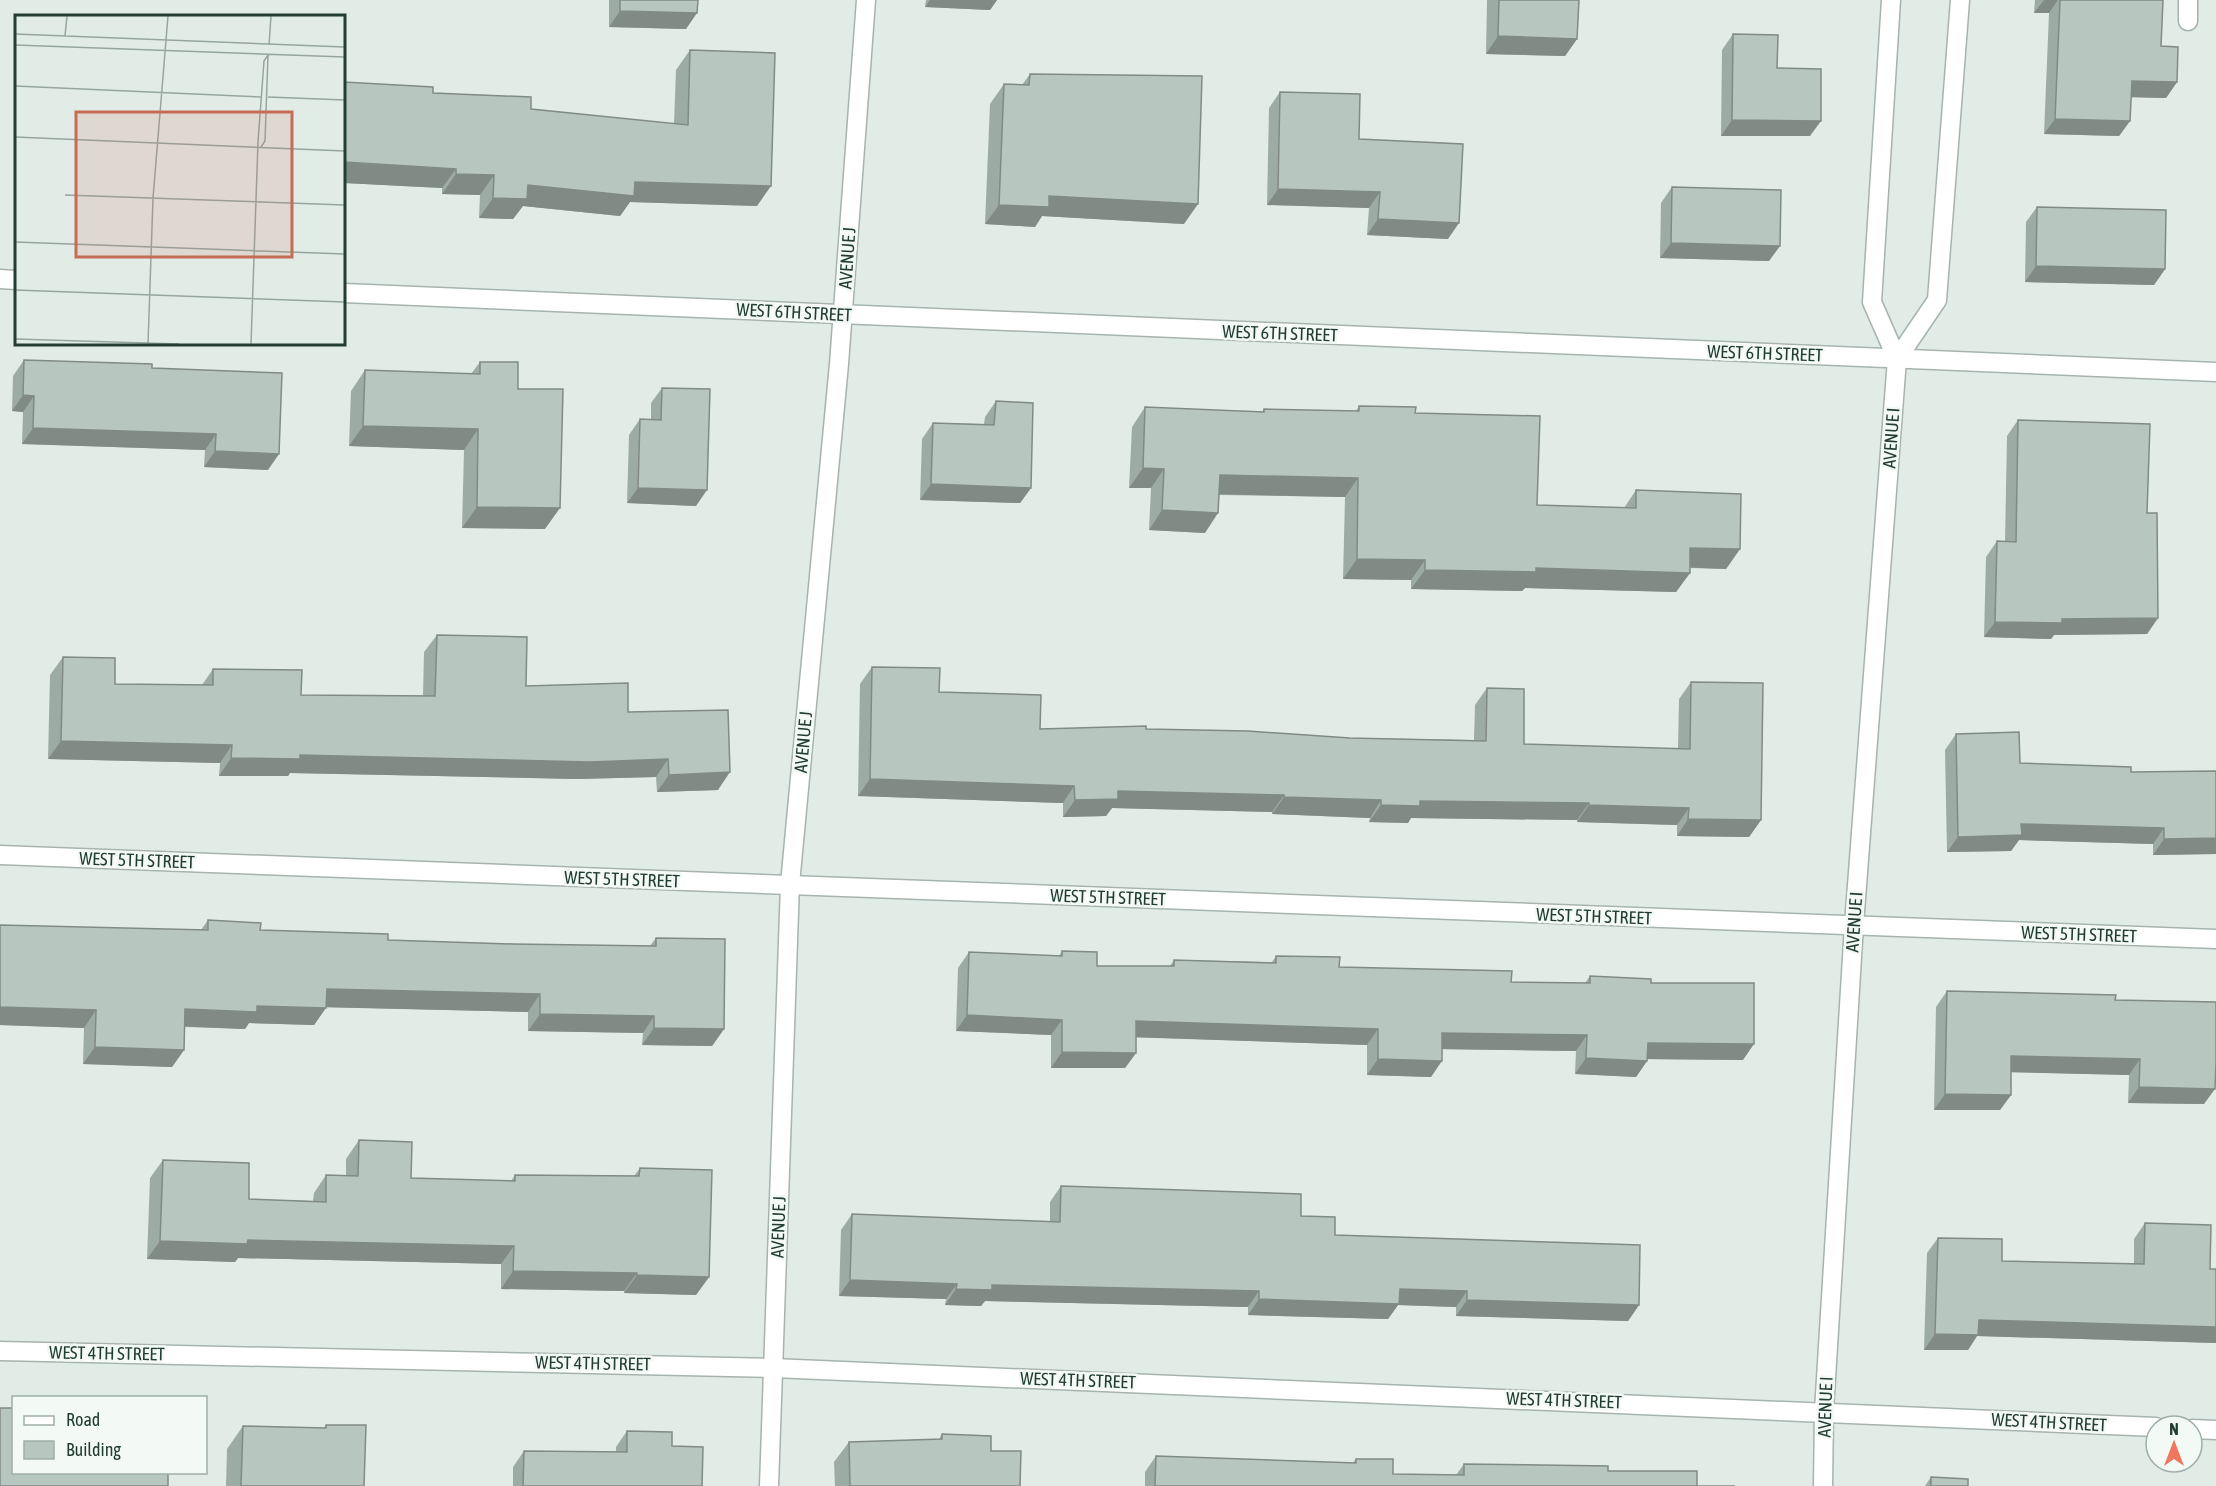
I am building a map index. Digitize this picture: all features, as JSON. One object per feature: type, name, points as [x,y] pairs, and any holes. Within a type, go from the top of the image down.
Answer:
[{"type":"street","name":"AVENUE J","points":[[769,1486],[789,884],[842,315],[866,0]]},
{"type":"street","name":"AVENUE I","points":[[1822,1486],[1824,1411],[1854,925],[1897,359],[1872,302],[1891,0]]},
{"type":"street","name":"AVENUE I","points":[[1897,359],[1937,300],[1960,0]]},
{"type":"street","points":[[2188,0],[2188,21]]},
{"type":"street","points":[[0,279],[15,280]]},
{"type":"street","name":"WEST 6TH STREET","points":[[345,293],[2216,372]]},
{"type":"street","name":"WEST 5TH STREET","points":[[0,855],[2216,939]]},
{"type":"street","name":"WEST 4TH STREET","points":[[0,1351],[773,1368],[2144,1426]]},
{"type":"building","points":[[620,0],[698,0],[697,13],[620,11]]},
{"type":"building","points":[[1499,0],[1579,0],[1577,39],[1498,36]]},
{"type":"building","points":[[2060,0],[2163,0],[2161,46],[2178,47],[2177,82],[2132,81],[2130,121],[2055,119]]},
{"type":"building","points":[[1733,34],[1778,35],[1777,68],[1821,69],[1821,121],[1732,120]]},
{"type":"building","points":[[690,50],[775,53],[771,186],[635,182],[634,196],[528,185],[527,199],[493,198],[494,175],[456,174],[456,169],[345,162],[345,82],[433,87],[433,93],[531,97],[531,109],[688,125]]},
{"type":"building","points":[[1030,74],[1202,76],[1198,204],[1049,196],[1049,207],[999,205],[1004,84],[1029,85]]},
{"type":"building","points":[[1280,92],[1360,94],[1359,139],[1463,144],[1459,223],[1378,219],[1380,192],[1278,189]]},
{"type":"building","points":[[1672,187],[1781,190],[1780,246],[1671,243]]},
{"type":"building","points":[[2037,207],[2166,210],[2165,269],[2036,266]]},
{"type":"building","points":[[24,360],[152,364],[152,368],[282,373],[279,454],[215,451],[216,434],[33,428],[34,396],[23,395]]},
{"type":"building","points":[[480,362],[518,362],[518,389],[563,389],[560,508],[477,507],[478,429],[363,426],[365,370],[480,374]]},
{"type":"building","points":[[662,388],[710,389],[707,490],[638,488],[640,419],[661,420]]},
{"type":"building","points":[[996,401],[1033,403],[1031,488],[931,484],[933,423],[994,425]]},
{"type":"building","points":[[1359,406],[1416,407],[1415,413],[1540,416],[1537,505],[1636,508],[1636,490],[1741,494],[1740,549],[1690,548],[1690,573],[1536,568],[1536,572],[1425,570],[1425,560],[1357,559],[1358,478],[1220,475],[1218,513],[1162,510],[1164,469],[1143,468],[1145,407],[1264,412],[1264,409],[1359,411]]},
{"type":"building","points":[[2018,420],[2150,424],[2147,513],[2157,513],[2158,618],[2062,619],[2062,623],[1995,622],[1997,541],[2016,542]]},
{"type":"building","points":[[437,635],[527,637],[526,686],[628,683],[628,712],[728,710],[730,772],[669,775],[668,759],[590,762],[300,755],[300,759],[231,758],[232,745],[61,741],[63,657],[115,658],[115,684],[213,685],[213,669],[302,670],[301,695],[435,696]]},
{"type":"building","points":[[872,667],[940,668],[939,692],[1041,695],[1040,729],[1146,726],[1146,729],[1248,731],[1350,738],[1486,741],[1487,688],[1524,689],[1524,744],[1690,749],[1691,682],[1763,683],[1761,820],[1688,819],[1689,808],[1589,805],[1589,803],[1420,801],[1420,806],[1381,805],[1381,800],[1284,797],[1284,795],[1118,791],[1118,799],[1075,800],[1074,786],[870,779]]},
{"type":"building","points":[[2019,732],[2020,763],[2131,767],[2131,772],[2216,771],[2216,838],[2164,839],[2164,828],[2021,824],[2022,835],[1958,837],[1956,734]]},
{"type":"building","points":[[208,920],[261,923],[260,930],[388,934],[388,940],[656,946],[656,938],[725,939],[724,1029],[654,1028],[654,1016],[540,1014],[540,994],[327,989],[326,1008],[257,1006],[257,1012],[185,1009],[184,1050],[95,1047],[96,1010],[0,1007],[0,925],[208,930]]},
{"type":"building","points":[[1062,951],[1097,952],[1097,966],[1174,966],[1174,960],[1276,963],[1276,956],[1340,957],[1339,967],[1512,971],[1511,982],[1590,983],[1590,976],[1651,979],[1651,983],[1754,983],[1754,1044],[1648,1043],[1647,1061],[1586,1058],[1587,1035],[1442,1033],[1442,1061],[1378,1059],[1378,1029],[1136,1021],[1136,1053],[1062,1052],[1062,1020],[967,1015],[969,952],[1062,956]]},
{"type":"building","points":[[1947,991],[2116,995],[2115,1000],[2216,1002],[2215,1089],[2139,1087],[2140,1059],[2011,1056],[2011,1095],[1945,1094]]},
{"type":"building","points":[[359,1140],[412,1142],[411,1178],[515,1181],[515,1175],[639,1176],[640,1168],[712,1170],[709,1277],[513,1271],[514,1246],[248,1240],[247,1244],[160,1241],[163,1160],[249,1163],[249,1199],[326,1202],[326,1175],[358,1176]]},
{"type":"building","points":[[1061,1186],[1301,1194],[1301,1216],[1335,1217],[1335,1235],[1640,1245],[1639,1305],[1467,1300],[1467,1291],[1400,1289],[1399,1304],[1259,1299],[1259,1291],[992,1285],[992,1290],[956,1289],[957,1284],[850,1280],[852,1214],[1060,1222]]},
{"type":"building","points":[[2145,1223],[2211,1225],[2210,1269],[2216,1269],[2216,1327],[1979,1320],[1978,1335],[1935,1334],[1938,1238],[2002,1239],[2002,1261],[2144,1264]]},
{"type":"building","points":[[0,1408],[12,1408],[12,1474],[168,1474],[168,1486],[0,1486]]},
{"type":"building","points":[[326,1425],[366,1425],[364,1486],[241,1486],[243,1426],[326,1428]]},
{"type":"building","points":[[627,1431],[672,1432],[672,1446],[703,1447],[702,1486],[523,1486],[524,1451],[627,1452]]},
{"type":"building","points":[[942,1434],[991,1436],[991,1451],[1021,1451],[1020,1486],[850,1486],[849,1442],[942,1439]]},
{"type":"building","points":[[1156,1456],[1356,1463],[1356,1459],[1393,1459],[1393,1474],[1464,1475],[1464,1464],[1608,1466],[1608,1471],[1697,1471],[1697,1486],[1155,1486]]},
{"type":"building","points":[[1931,1477],[1968,1479],[1968,1486],[1931,1486]]}]
